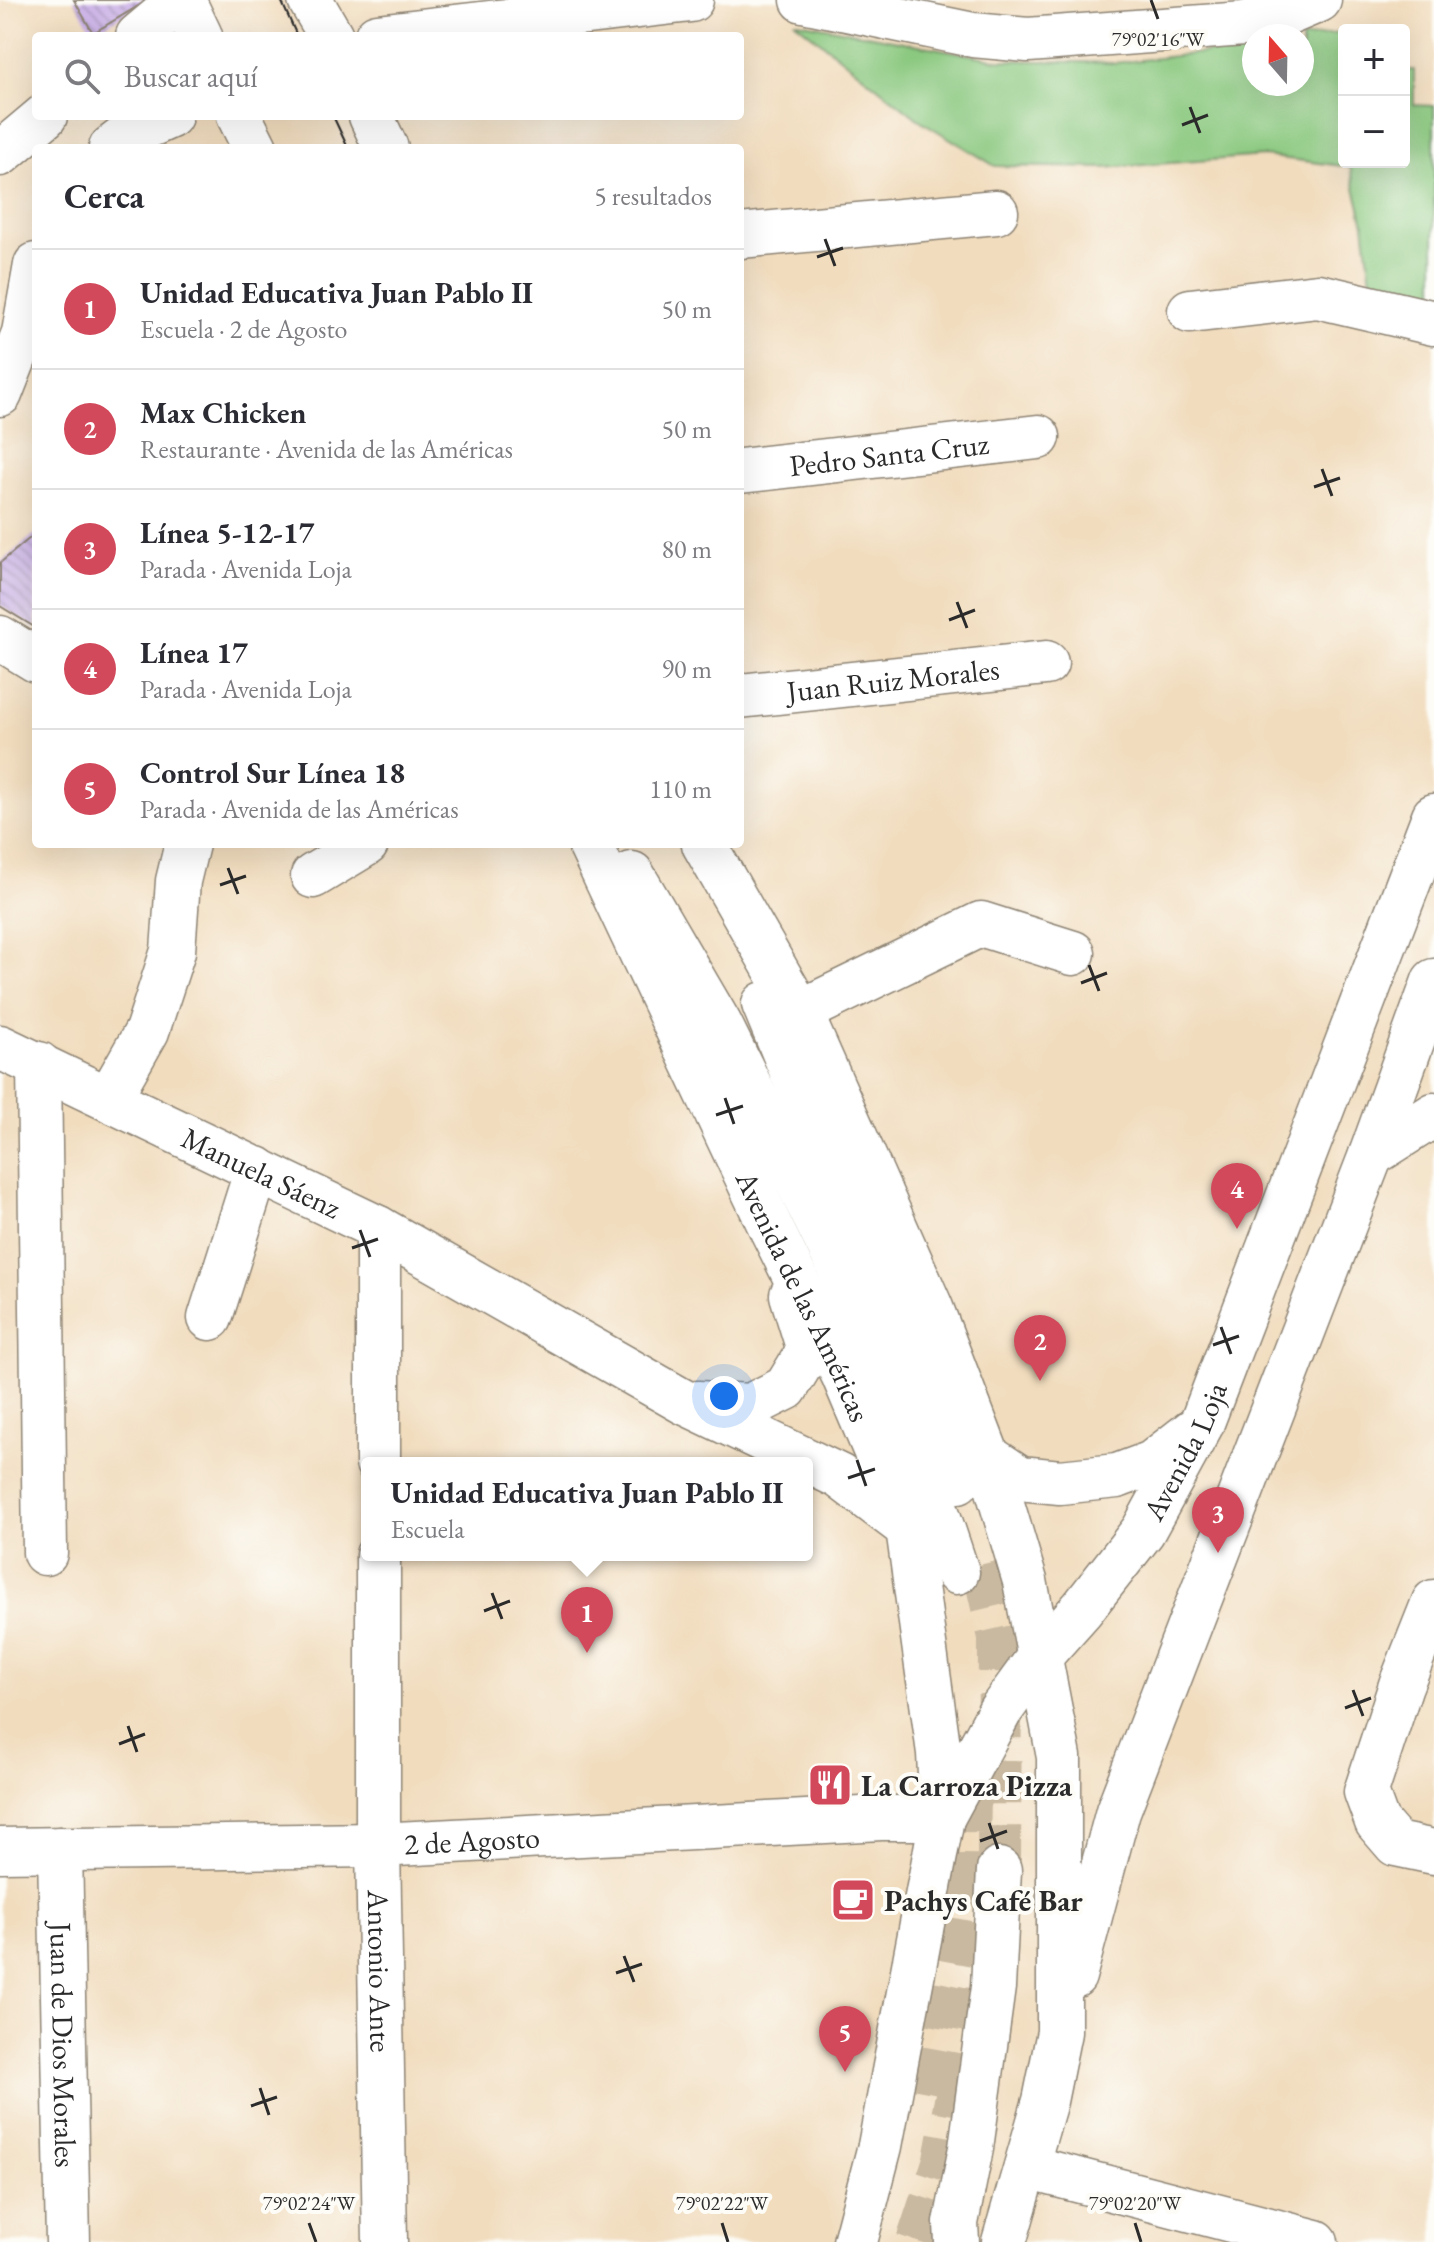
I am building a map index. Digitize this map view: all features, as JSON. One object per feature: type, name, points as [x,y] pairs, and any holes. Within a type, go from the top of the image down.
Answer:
[{"type":"main road","points":[[143,32],[182,0],[198,32]]},
{"type":"main road","points":[[310,0],[329,32]]},
{"type":"main road","points":[[412,32],[691,0]]},
{"type":"main road","points":[[803,0],[973,35],[1028,40],[1244,24],[1286,14],[1319,0]]},
{"type":"main road","points":[[0,154],[40,120]]},
{"type":"main road","points":[[116,144],[161,120]]},
{"type":"main road","points":[[241,120],[253,144]]},
{"type":"main road","points":[[373,120],[384,144]]},
{"type":"main road","points":[[744,236],[996,212]]},
{"type":"main road","points":[[0,394],[24,333],[32,288]]},
{"type":"main road","points":[[1190,311],[1318,296],[1434,323]]},
{"type":"main road","name":"Pedro Santa Cruz","points":[[744,471],[1038,437]]},
{"type":"main road","points":[[0,638],[32,658]]},
{"type":"main road","name":"Juan Ruiz Morales","points":[[744,696],[1046,663]]},
{"type":"main road","name":"Avenida Loja","points":[[942,1818],[1000,1711],[1040,1656],[1082,1609],[1143,1531],[1201,1425],[1434,816]]},
{"type":"main road","points":[[109,1098],[147,1031],[173,951],[178,881],[186,848]]},
{"type":"main road","points":[[313,876],[359,848]]},
{"type":"main road","name":"Avenida de las Américas","points":[[592,848],[843,1374],[908,1528],[939,1753],[942,1818],[880,2146],[855,2242]]},
{"type":"main road","name":"Avenida de las Américas","points":[[617,848],[719,1023],[829,1246],[898,1395],[970,1568],[930,1391],[851,1214],[705,848]]},
{"type":"main road","name":"Avenida de las Américas","points":[[705,848],[800,1012],[931,1308],[988,1457],[1025,1581],[1059,1757],[1059,2032],[1045,2101],[1004,2242]]},
{"type":"main road","points":[[800,1012],[981,924],[1073,953]]},
{"type":"main road","name":"Avenida Loja","points":[[1059,2032],[1118,1811],[1371,1155],[1434,981]]},
{"type":"main road","points":[[19,1056],[45,1553]]},
{"type":"main road","name":"Manuela Sáenz","points":[[19,1056],[378,1228],[684,1402],[799,1457]]},
{"type":"main road","points":[[1371,1155],[1434,1115]]},
{"type":"main road","points":[[210,1318],[257,1169]]},
{"type":"main road","points":[[378,1228],[378,1457]]},
{"type":"main road","name":"Manuela Sáenz","points":[[684,1402],[750,1406],[786,1388],[809,1350],[771,1228]]},
{"type":"main road","points":[[988,1457],[1020,1478],[1060,1482],[1117,1476],[1152,1463],[1201,1425]]},
{"type":"main road","name":"Manuela Sáenz","points":[[813,1464],[839,1476],[908,1528]]},
{"type":"main road","name":"Antonio Ante","points":[[378,1561],[378,1845],[385,2242]]},
{"type":"main road","points":[[1415,1848],[1377,1822],[1366,1792],[1401,1685],[1434,1602]]},
{"type":"main road","name":"2 de Agosto","points":[[0,1850],[378,1845],[881,1818],[942,1818]]},
{"type":"main road","name":"Juan de Dios Morales","points":[[60,1849],[68,2242]]},
{"type":"main road","points":[[957,2242],[956,2223],[971,2148],[993,1987],[999,1870]]},
{"type":"main road","points":[[1027,2167],[1316,2242]]},
{"type":"green space","points":[[794,21],[998,60],[1114,63],[1242,48],[1242,96],[1314,96],[1314,37],[1338,33],[1338,165],[1264,156],[1104,168],[995,166],[918,119]]},
{"type":"green space","points":[[1410,70],[1414,70],[1414,105],[1434,106],[1434,310],[1373,297],[1364,224],[1350,168],[1410,168]]},
{"type":"building","points":[[74,0],[148,0],[95,32]]},
{"type":"building","points":[[32,536],[32,626],[0,606],[0,563]]},
{"type":"tunnel","points":[[983,1564],[1000,1637],[999,1870],[992,1908]]},
{"type":"tunnel","points":[[933,2093],[967,1911],[969,1793]]},
{"type":"tunnel","points":[[918,2242],[945,2160],[964,2058]]},
{"type":"tram line","points":[[281,0],[295,32]]},
{"type":"tram line","points":[[335,120],[346,144]]},
{"type":"place","name":"Línea 17","points":[[1237,1229]]},
{"type":"place","name":"Max Chicken","points":[[1040,1381]]},
{"type":"place","name":"Línea 5-12-17","points":[[1218,1553]]},
{"type":"place","name":"Unidad Educativa Juan Pablo II","points":[[587,1653]]},
{"type":"place","name":"La Carroza Pizza","points":[[830,1785]]},
{"type":"place","name":"Pachys Café Bar","points":[[853,1900]]},
{"type":"place","name":"Control Sur Línea 18","points":[[845,2072]]}]
